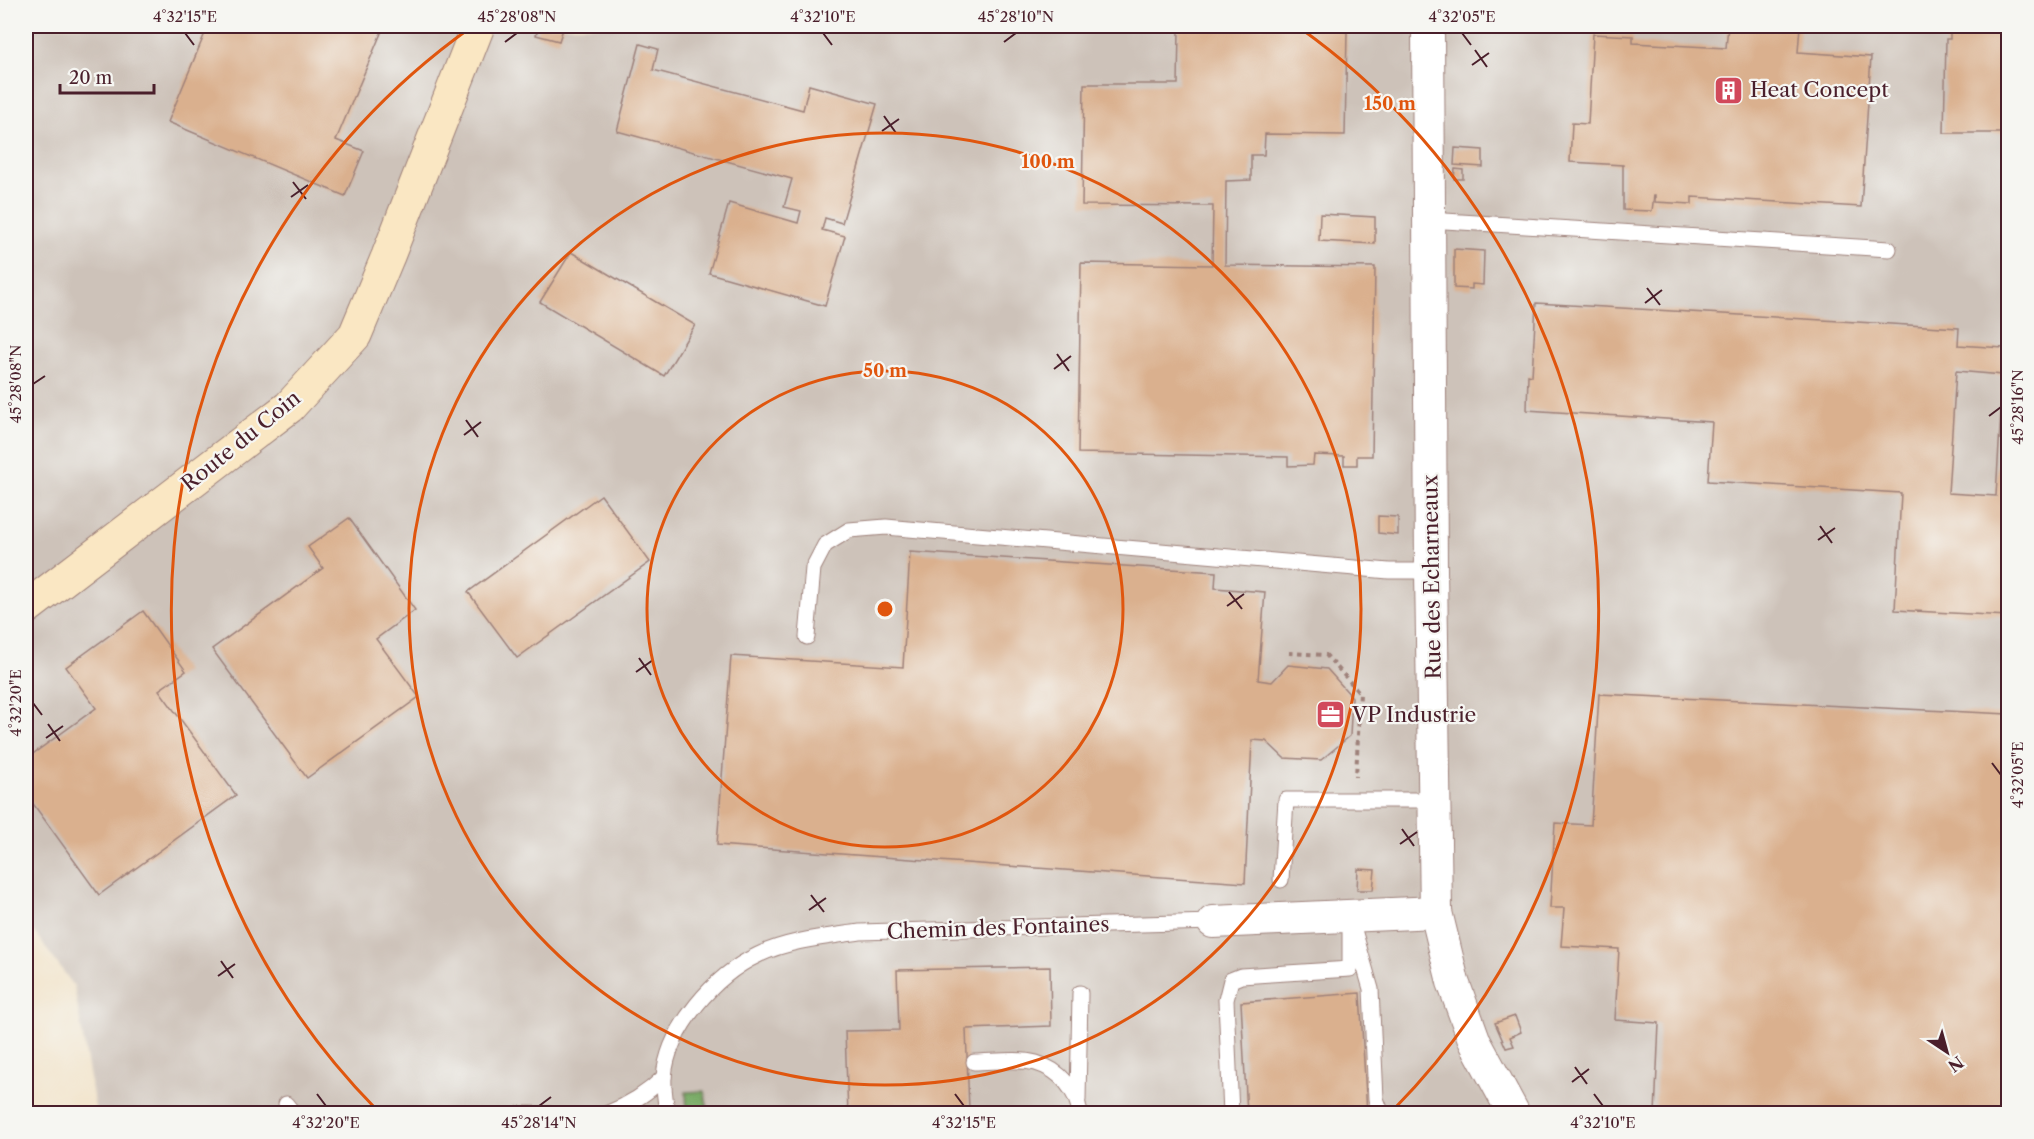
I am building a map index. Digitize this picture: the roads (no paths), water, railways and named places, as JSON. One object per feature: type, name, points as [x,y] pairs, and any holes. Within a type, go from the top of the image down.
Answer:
[{"type":"main road","name":"Route du Coin","points":[[26,608],[289,407],[355,334],[478,26]]},
{"type":"street","name":"Rue des Echarneaux","points":[[1428,26],[1431,571],[1436,912],[1453,982],[1475,1041],[1514,1113]]},
{"type":"street","name":"Chemin des Fontaines","points":[[1212,922],[1436,912]]},
{"type":"lane","points":[[1430,220],[1889,249]]},
{"type":"lane","points":[[807,637],[813,568],[825,545],[849,530],[886,527],[1389,571],[1431,571]]},
{"type":"lane","points":[[1281,880],[1286,800],[1435,800]]},
{"type":"lane","points":[[1231,1113],[1226,1000],[1231,980],[1241,976],[1350,969],[1350,916]]},
{"type":"lane","points":[[1350,916],[1371,989],[1376,1099],[1382,1113]]},
{"type":"lane","name":"Chemin des Fontaines","points":[[667,1113],[664,1077],[673,1042],[692,1010],[720,979],[758,955],[807,939],[860,932],[1212,922]]},
{"type":"lane","points":[[1079,1107],[1080,993]]},
{"type":"lane","points":[[974,1062],[1036,1063],[1063,1077],[1079,1107]]},
{"type":"lane","points":[[606,1113],[627,1105],[651,1090],[664,1077]]},
{"type":"lane","points":[[519,1113],[550,1113]]},
{"type":"place","name":"Heat Concept","points":[[1729,90]]},
{"type":"place","name":"VP Industrie","points":[[1331,715]]}]
